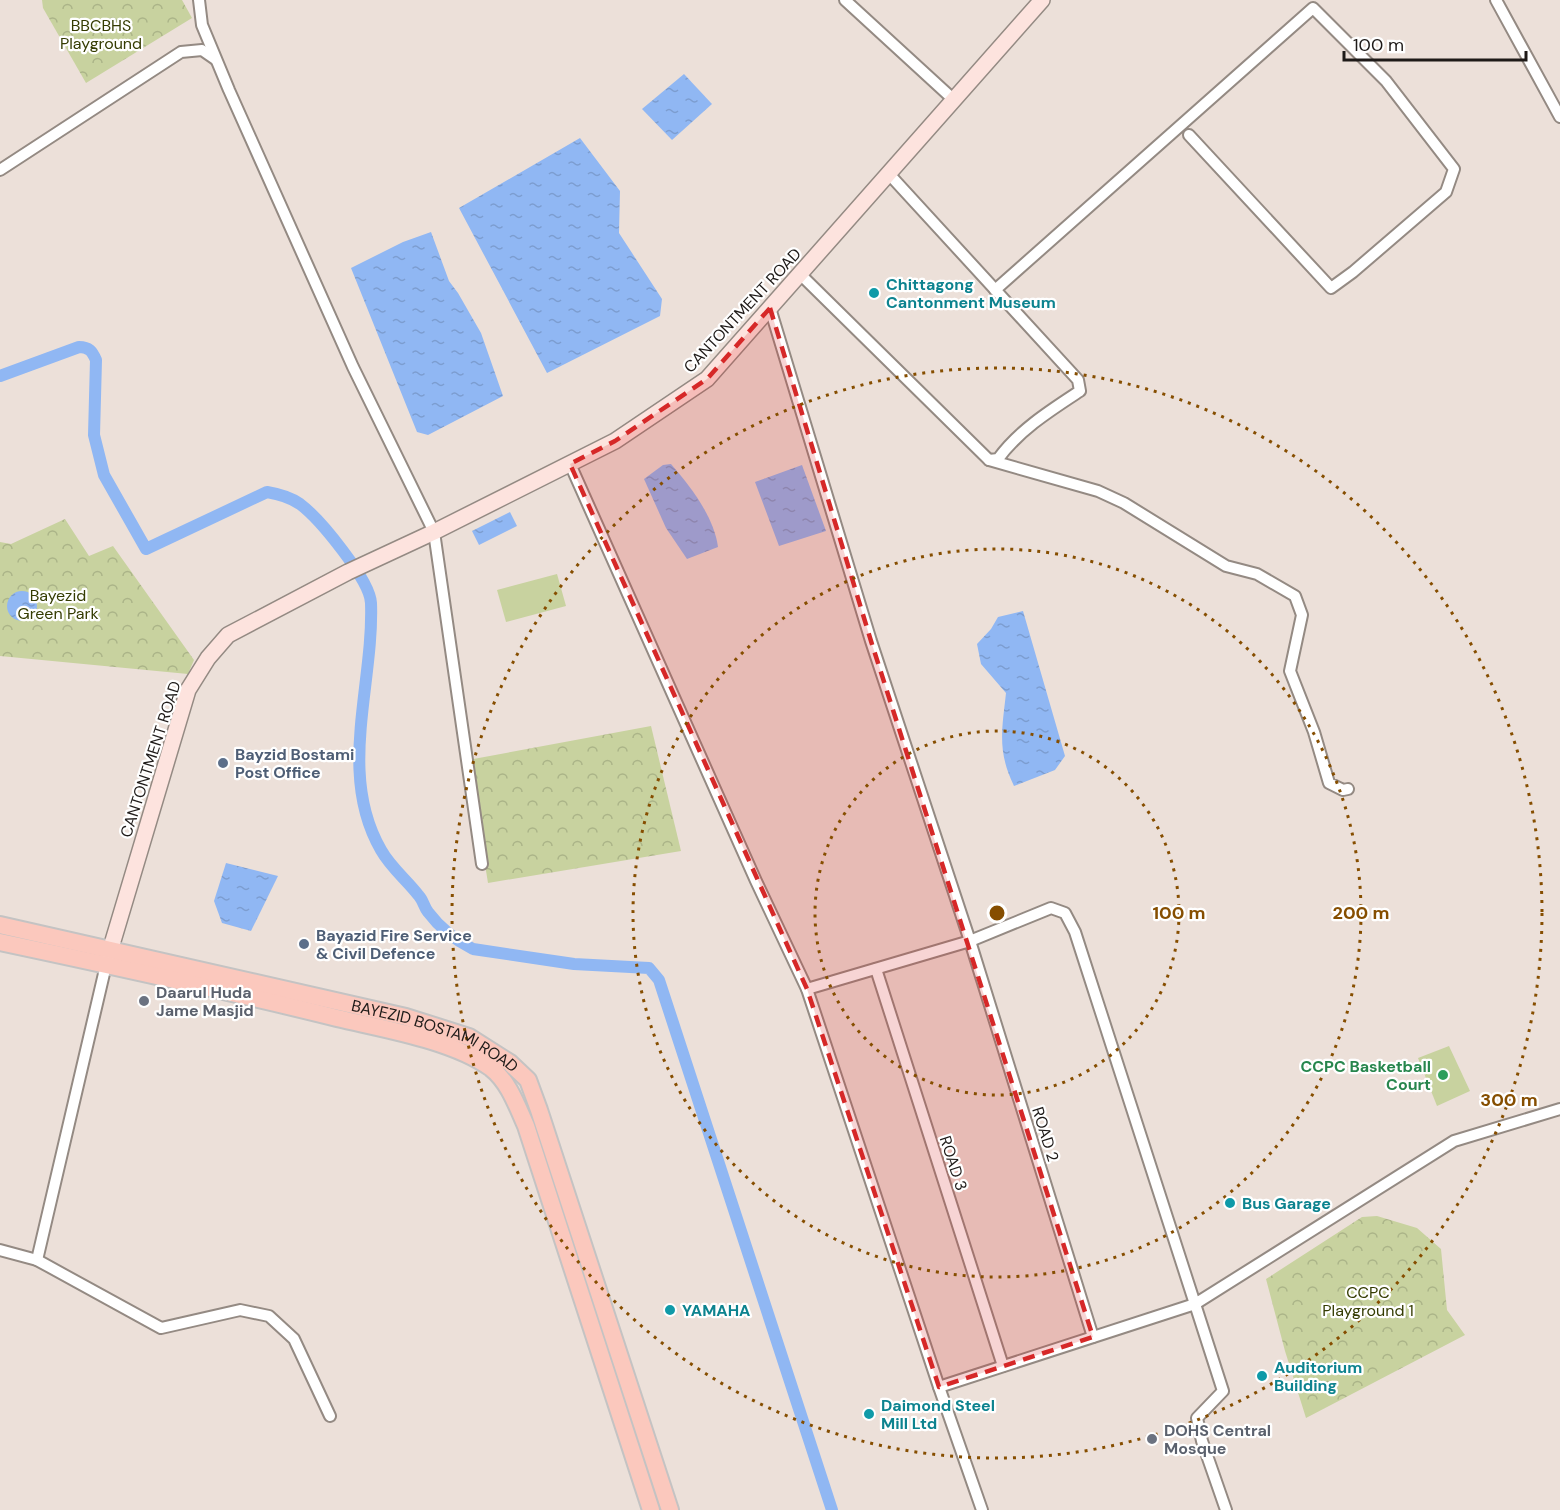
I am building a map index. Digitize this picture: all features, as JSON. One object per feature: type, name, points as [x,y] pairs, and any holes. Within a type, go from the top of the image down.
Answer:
[{"type":"main road","name":"BAYEZID BOSTAMI ROAD","points":[[0,925],[203,985],[414,1036],[463,1053],[492,1069],[512,1093],[526,1126],[651,1510]]},
{"type":"main road","name":"BAYEZID BOSTAMI ROAD","points":[[0,942],[108,957],[406,1017],[469,1037],[510,1063],[528,1080],[670,1510]]},
{"type":"street","points":[[200,0],[202,25],[217,61],[353,367],[434,532],[482,864]]},
{"type":"street","points":[[845,0],[954,100]]},
{"type":"street","points":[[1496,0],[1560,117]]},
{"type":"street","name":"CANTONTMENT ROAD","points":[[108,957],[188,690],[208,658],[228,635],[355,569],[615,441],[707,380],[1038,2]]},
{"type":"street","points":[[995,290],[1313,8],[1386,81],[1454,169],[1446,192],[1353,272],[1331,288],[1189,135]]},
{"type":"street","points":[[0,170],[181,52],[202,50],[217,61]]},
{"type":"street","points":[[889,174],[1078,380],[1080,390],[1009,444],[998,459],[989,460]]},
{"type":"street","points":[[800,274],[989,460],[1098,491],[1226,566],[1257,574],[1295,596],[1302,615],[1290,671],[1314,732],[1329,783],[1343,790],[1348,789]]},
{"type":"street","name":"ROAD 2","points":[[770,308],[871,642],[970,941],[1093,1336]]},
{"type":"street","points":[[570,464],[756,881],[807,989],[982,1510]]},
{"type":"street","points":[[807,989],[970,941],[1051,908],[1065,913],[1075,932],[1223,1391],[1197,1418],[1202,1441],[1226,1510]]},
{"type":"street","points":[[37,1260],[108,957]]},
{"type":"street","name":"ROAD 3","points":[[876,969],[1003,1366]]},
{"type":"street","points":[[939,1387],[1194,1304],[1454,1141],[1560,1109]]},
{"type":"street","points":[[0,1250],[37,1260],[161,1329],[240,1310],[269,1316],[294,1339],[330,1416]]},
{"type":"highlighted area","points":[[770,308],[871,641],[1093,1337],[939,1387],[807,989],[570,464],[615,441],[707,379]]},
{"type":"green space","name":"BBCBHS Playground","points":[[42,0],[182,0],[192,18],[86,83],[43,8]]},
{"type":"green space","name":"Bayezid Green Park","points":[[65,519],[89,556],[113,546],[194,660],[188,674],[0,656],[0,542],[11,544]]},
{"type":"green space","points":[[557,574],[566,606],[506,622],[497,590]]},
{"type":"green space","points":[[651,726],[681,851],[488,883],[468,760]]},
{"type":"green space","name":"CCPC Basketball Court","points":[[1449,1046],[1470,1091],[1437,1106],[1418,1058]]},
{"type":"green space","name":"CCPC Playground 1","points":[[1377,1216],[1417,1228],[1441,1249],[1447,1310],[1465,1335],[1306,1418],[1266,1279],[1362,1217]]},
{"type":"water","points":[[684,74],[712,104],[672,140],[642,109]]},
{"type":"water","points":[[580,138],[620,191],[619,233],[662,299],[660,316],[547,373],[459,208]]},
{"type":"water","points":[[431,232],[449,281],[481,333],[503,396],[428,435],[417,432],[351,268],[403,242]]},
{"type":"water","points":[[671,464],[694,492],[707,514],[718,547],[687,559],[666,528],[644,479],[663,465]]},
{"type":"water","points":[[802,465],[826,531],[779,546],[755,482]]},
{"type":"water","points":[[510,512],[517,526],[479,545],[472,531]]},
{"type":"water","points":[[22,591],[33,595],[37,606],[33,617],[22,621],[11,617],[7,606],[11,595]]},
{"type":"water","points":[[1023,611],[1065,756],[1055,770],[1014,786],[1005,762],[1002,740],[1006,693],[981,664],[977,644],[991,629],[998,617]]},
{"type":"water","points":[[226,863],[278,876],[251,931],[222,923],[214,901]]},
{"type":"waterway","points":[[0,376],[79,347],[92,352],[96,360],[94,435],[104,475],[146,549],[267,492],[292,499],[309,512],[343,550],[362,580],[371,603],[359,760],[361,791],[368,821],[389,863],[420,898],[438,923],[454,938],[473,949],[574,964],[649,968],[659,980],[832,1510]]},
{"type":"place","name":"Chittagong Cantonment Museum","points":[[874,293]]},
{"type":"place","name":"Bayzid Bostami Post Office","points":[[223,763]]},
{"type":"place","name":"Bayazid Fire Service & Civil Defence","points":[[304,944]]},
{"type":"place","name":"Daarul Huda Jame Masjid","points":[[144,1001]]},
{"type":"place","name":"CCPC Basketball Court","points":[[1443,1075]]},
{"type":"place","name":"Bus Garage","points":[[1230,1203]]},
{"type":"place","name":"YAMAHA","points":[[670,1310]]},
{"type":"place","name":"Auditorium Building","points":[[1262,1376]]},
{"type":"place","name":"Daimond Steel Mill Ltd","points":[[869,1414]]},
{"type":"place","name":"DOHS Central Mosque","points":[[1152,1439]]}]
